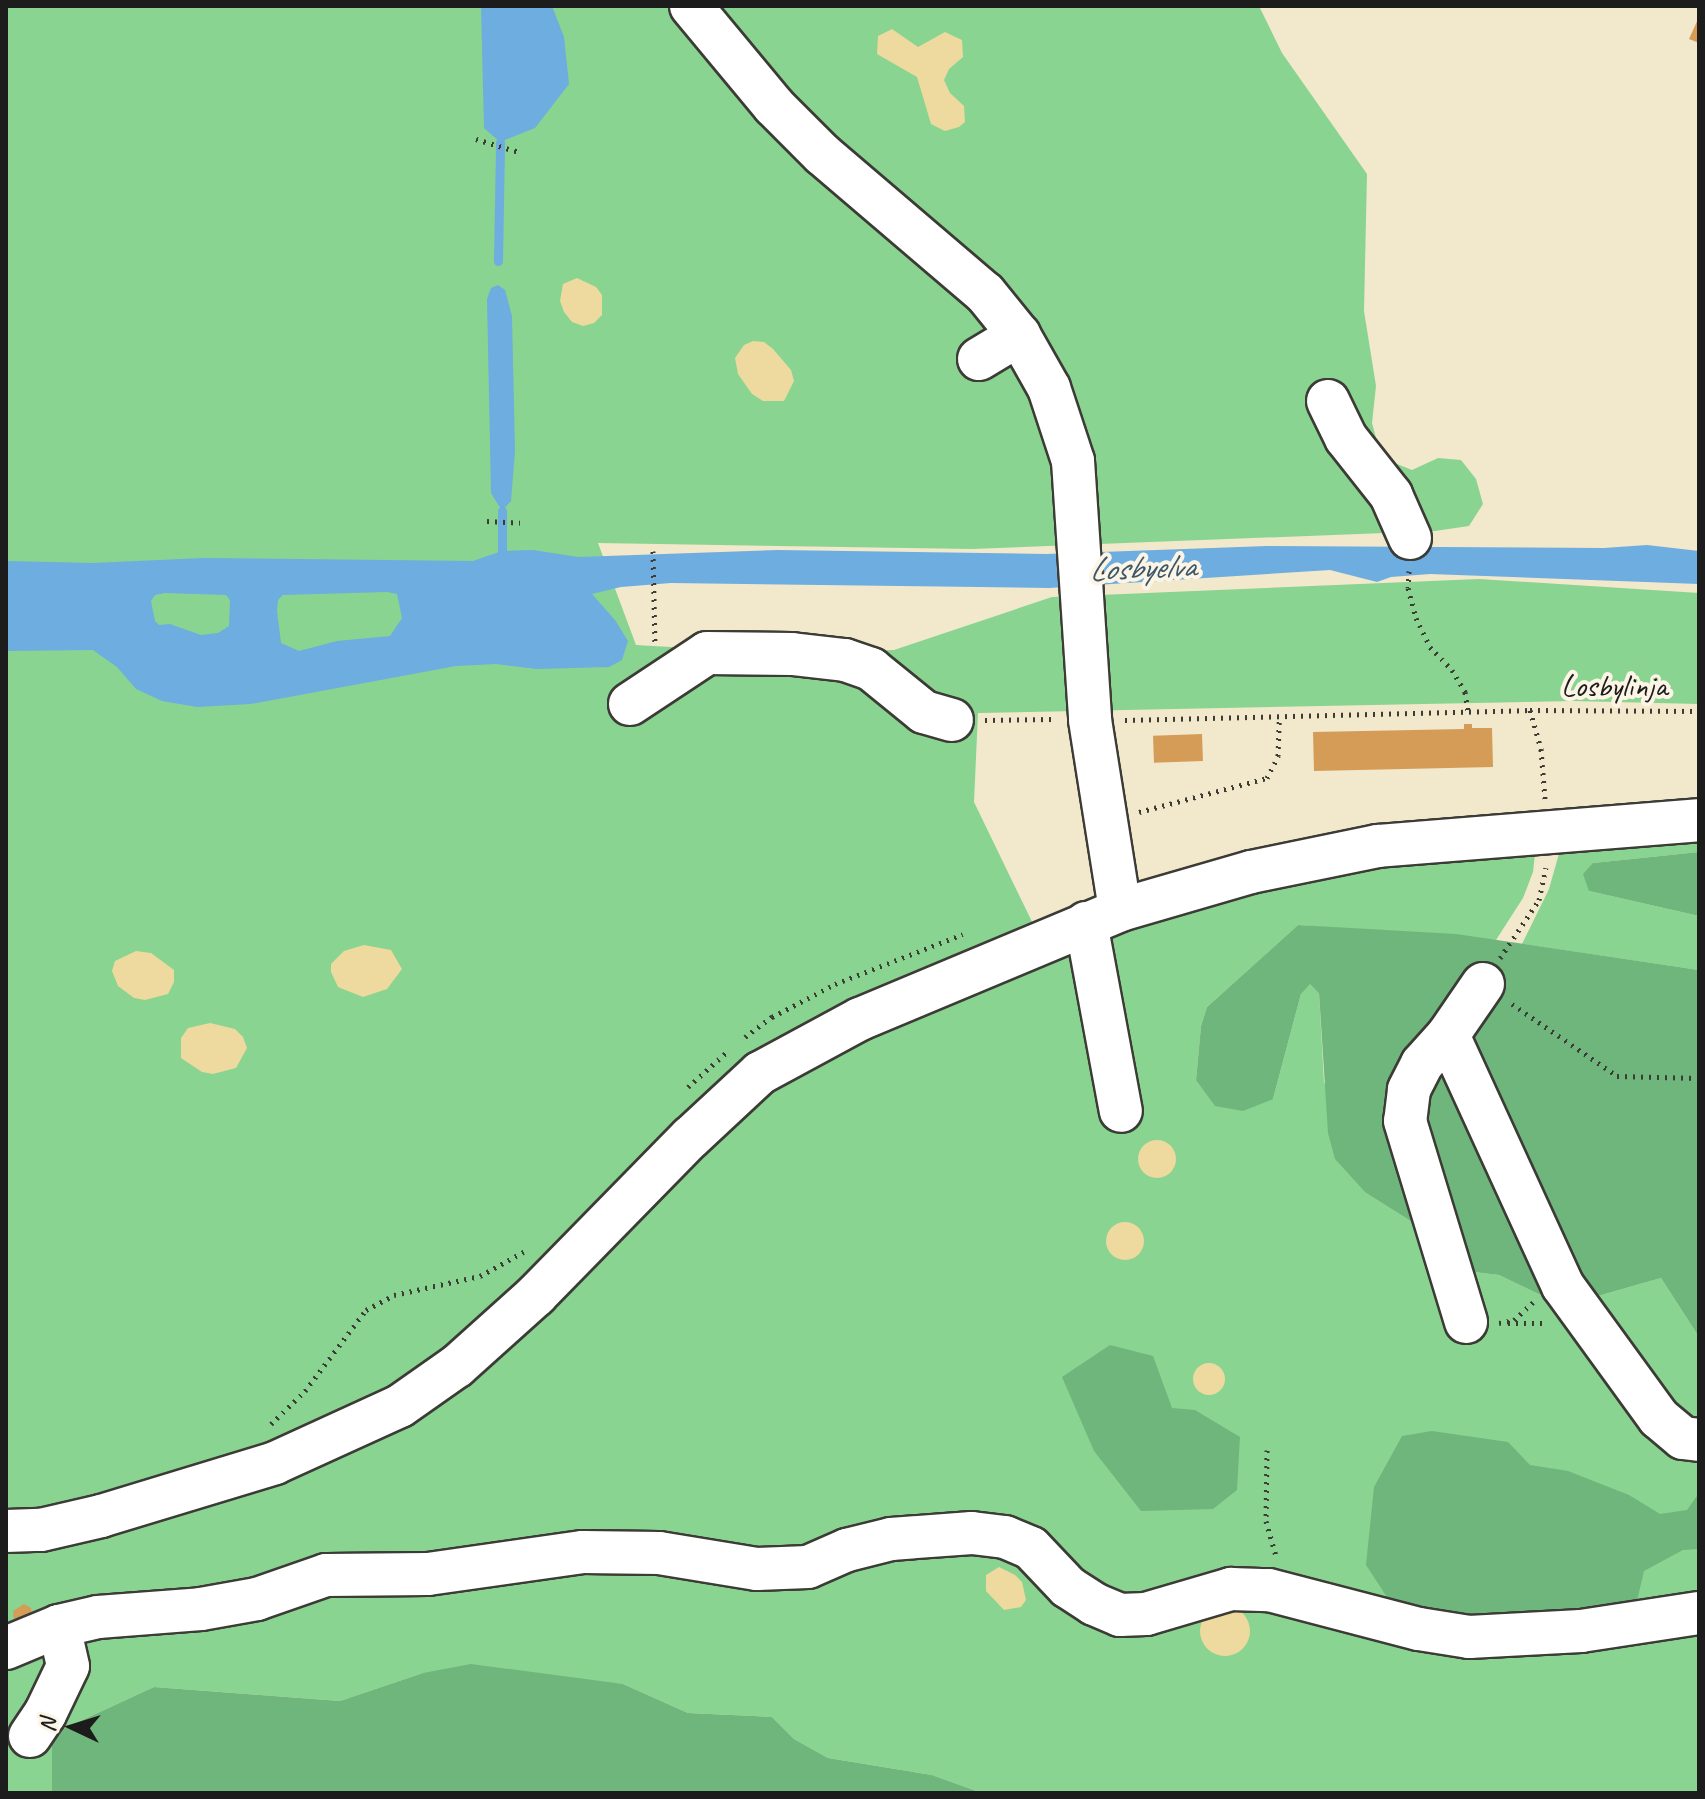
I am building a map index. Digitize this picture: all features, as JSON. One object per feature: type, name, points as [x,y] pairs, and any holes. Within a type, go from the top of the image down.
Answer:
[{"type":"street","points":[[691,6],[774,106],[822,154],[985,293],[1019,335],[1042,373],[1062,423],[1073,461],[1090,720],[1103,822],[1103,916],[1121,1111]]},
{"type":"street","points":[[979,359],[1019,335]]},
{"type":"street","points":[[1328,401],[1346,438],[1391,495],[1410,538]]},
{"type":"street","points":[[644,695],[707,653],[792,654],[845,660],[871,669],[924,712],[952,720]]},
{"type":"street","points":[[6,1531],[41,1530],[101,1516],[275,1463],[400,1406],[457,1366],[536,1295],[690,1138],[760,1073],[860,1019],[1103,916],[1251,872],[1378,846],[1699,820]]},
{"type":"street","points":[[1466,1322],[1405,1121],[1409,1090],[1422,1064],[1448,1035],[1483,984]]},
{"type":"street","points":[[1448,1035],[1557,1274],[1659,1418],[1683,1438],[1699,1440]]},
{"type":"street","points":[[6,1648],[59,1626],[98,1617],[201,1609],[257,1599],[326,1575],[428,1574],[583,1552],[659,1553],[757,1569],[808,1567],[847,1550],[915,1535],[1005,1537],[1031,1548],[1068,1587],[1094,1604],[1120,1615],[1146,1614],[1231,1589],[1289,1595],[1419,1629],[1469,1637],[1581,1631],[1699,1613]]},
{"type":"street","points":[[30,1736],[45,1714],[68,1666],[59,1626]]},
{"type":"path","points":[[476,139],[519,152]]},
{"type":"path","points":[[487,521],[520,523]]},
{"type":"path","points":[[644,695],[653,551]]},
{"type":"path","points":[[1408,588],[1416,618],[1430,647],[1452,670],[1465,692],[1468,712]]},
{"type":"path","points":[[1530,710],[1541,749],[1544,789]]},
{"type":"path","name":"Losbylinja","points":[[952,720],[1279,718],[1530,710],[1699,711]]},
{"type":"path","points":[[1103,822],[1267,778],[1278,756],[1279,718]]},
{"type":"path","points":[[1549,831],[1550,852],[1539,900],[1483,984],[1617,1076],[1699,1078]]},
{"type":"path","points":[[685,1089],[716,1059],[772,1017],[835,984],[973,930]]},
{"type":"path","points":[[266,1427],[305,1391],[366,1310],[394,1295],[480,1276],[529,1249]]},
{"type":"path","points":[[1466,1322],[1481,1325],[1514,1320],[1557,1274]]},
{"type":"path","points":[[1267,1450],[1266,1521],[1289,1595]]},
{"type":"green space","points":[[6,6],[1259,6],[1282,53],[1367,174],[1364,311],[1376,386],[1372,423],[1378,445],[1392,462],[1412,470],[1438,458],[1461,460],[1476,479],[1483,504],[1469,526],[1435,531],[972,549],[598,543],[636,645],[792,654],[894,650],[1052,597],[1479,579],[1699,593],[1699,704],[1573,701],[978,713],[974,802],[1050,959],[1167,913],[1290,880],[1389,863],[1535,854],[1533,872],[1523,898],[1496,940],[1298,925],[1207,1007],[1201,1026],[1196,1080],[1273,1099],[1301,994],[1309,983],[1319,992],[1324,1082],[1366,1193],[1409,1220],[1457,1270],[1499,1275],[1563,1306],[1661,1278],[1699,1337],[1699,1793],[982,1793],[932,1775],[828,1758],[794,1739],[772,1717],[688,1713],[623,1684],[423,1673],[340,1701],[154,1687],[52,1734],[52,1793],[6,1793]]},
{"type":"green space","points":[[1699,836],[1699,852],[1593,863],[1589,891],[1699,916],[1699,970],[1522,944],[1549,889],[1560,850]]},
{"type":"green space","points":[[1699,852],[1699,916],[1589,891],[1583,874],[1593,863]]},
{"type":"green space","points":[[1298,925],[1456,934],[1699,970],[1699,1337],[1661,1278],[1563,1306],[1499,1275],[1457,1270],[1409,1220],[1366,1193],[1335,1159],[1328,1133],[1319,993],[1310,984],[1301,994],[1273,1099],[1243,1111],[1215,1106],[1196,1080],[1201,1026],[1207,1007]]},
{"type":"green space","points":[[1110,1345],[1153,1356],[1172,1408],[1195,1410],[1240,1437],[1237,1490],[1213,1509],[1141,1511],[1094,1451],[1062,1377]]},
{"type":"green space","points":[[1432,1431],[1508,1442],[1530,1465],[1568,1471],[1629,1495],[1660,1514],[1687,1510],[1699,1493],[1699,1549],[1683,1550],[1644,1571],[1635,1609],[1615,1622],[1595,1607],[1573,1608],[1559,1625],[1400,1617],[1366,1565],[1374,1487],[1402,1436]]},
{"type":"green space","points":[[471,1664],[623,1684],[688,1713],[772,1717],[794,1739],[828,1758],[932,1775],[982,1793],[52,1793],[52,1734],[154,1687],[340,1701],[423,1673]]},
{"type":"sand","points":[[892,29],[918,47],[945,32],[962,40],[963,57],[949,69],[944,80],[950,93],[964,106],[965,122],[959,127],[945,131],[931,124],[917,77],[877,54],[878,36]]},
{"type":"sand","points":[[577,278],[596,287],[602,295],[602,315],[594,323],[583,326],[572,322],[560,301],[563,284]]},
{"type":"sand","points":[[753,341],[764,342],[791,370],[794,381],[784,401],[763,401],[752,394],[738,374],[735,358],[744,345]]},
{"type":"sand","points":[[364,945],[391,950],[402,969],[387,989],[363,997],[338,987],[331,964],[344,951]]},
{"type":"sand","points":[[136,951],[151,953],[174,970],[174,982],[168,994],[145,1000],[134,998],[118,986],[112,971],[115,961]]},
{"type":"sand","points":[[210,1023],[235,1029],[243,1037],[247,1048],[236,1068],[213,1074],[202,1072],[181,1058],[181,1038],[188,1028]]},
{"type":"sand","points":[[1157,1140],[1170,1146],[1176,1159],[1170,1172],[1157,1178],[1144,1172],[1138,1159],[1144,1146]]},
{"type":"sand","points":[[1125,1222],[1139,1227],[1144,1241],[1139,1255],[1125,1260],[1111,1255],[1106,1241],[1111,1227]]},
{"type":"sand","points":[[1209,1363],[1220,1368],[1225,1379],[1220,1390],[1209,1395],[1198,1390],[1193,1379],[1198,1368]]},
{"type":"sand","points":[[999,1567],[1022,1582],[1026,1600],[1021,1607],[1004,1610],[986,1591],[986,1575]]},
{"type":"sand","points":[[1225,1606],[1242,1614],[1250,1631],[1242,1648],[1225,1656],[1208,1648],[1200,1631],[1208,1614]]},
{"type":"water","points":[[481,6],[552,6],[564,37],[569,84],[535,128],[500,142],[484,128]]},
{"type":"water","points":[[498,285],[505,290],[512,316],[515,451],[511,501],[502,511],[491,493],[487,299],[491,288]]},
{"type":"water","name":"Losbyelva","points":[[1647,545],[1699,551],[1699,584],[1430,574],[1391,577],[1377,582],[1330,570],[1049,588],[671,583],[621,587],[592,594],[615,620],[628,641],[622,660],[609,667],[537,669],[496,664],[456,666],[251,704],[197,707],[162,701],[136,689],[117,667],[93,650],[6,651],[6,561],[93,563],[203,558],[473,561],[502,551],[533,550],[578,557],[777,550],[1046,554],[1267,546],[1604,548]],"holes":[[[397,594],[402,618],[390,636],[337,641],[299,651],[281,643],[277,611],[278,600],[283,595]],[[155,595],[226,595],[230,600],[229,626],[218,633],[201,635],[170,624],[159,625],[155,621],[151,601]]]},
{"type":"building","points":[[1699,17],[1699,43],[1689,39]]},
{"type":"building","points":[[1464,724],[1472,724],[1472,728],[1492,728],[1493,767],[1314,771],[1313,732],[1464,729]]},
{"type":"building","points":[[1202,734],[1203,761],[1154,763],[1153,736]]},
{"type":"building","points":[[24,1604],[31,1608],[32,1615],[21,1623],[14,1619],[13,1611]]},
{"type":"waterway","points":[[498,261],[500,142]]},
{"type":"waterway","points":[[502,511],[502,551]]}]
